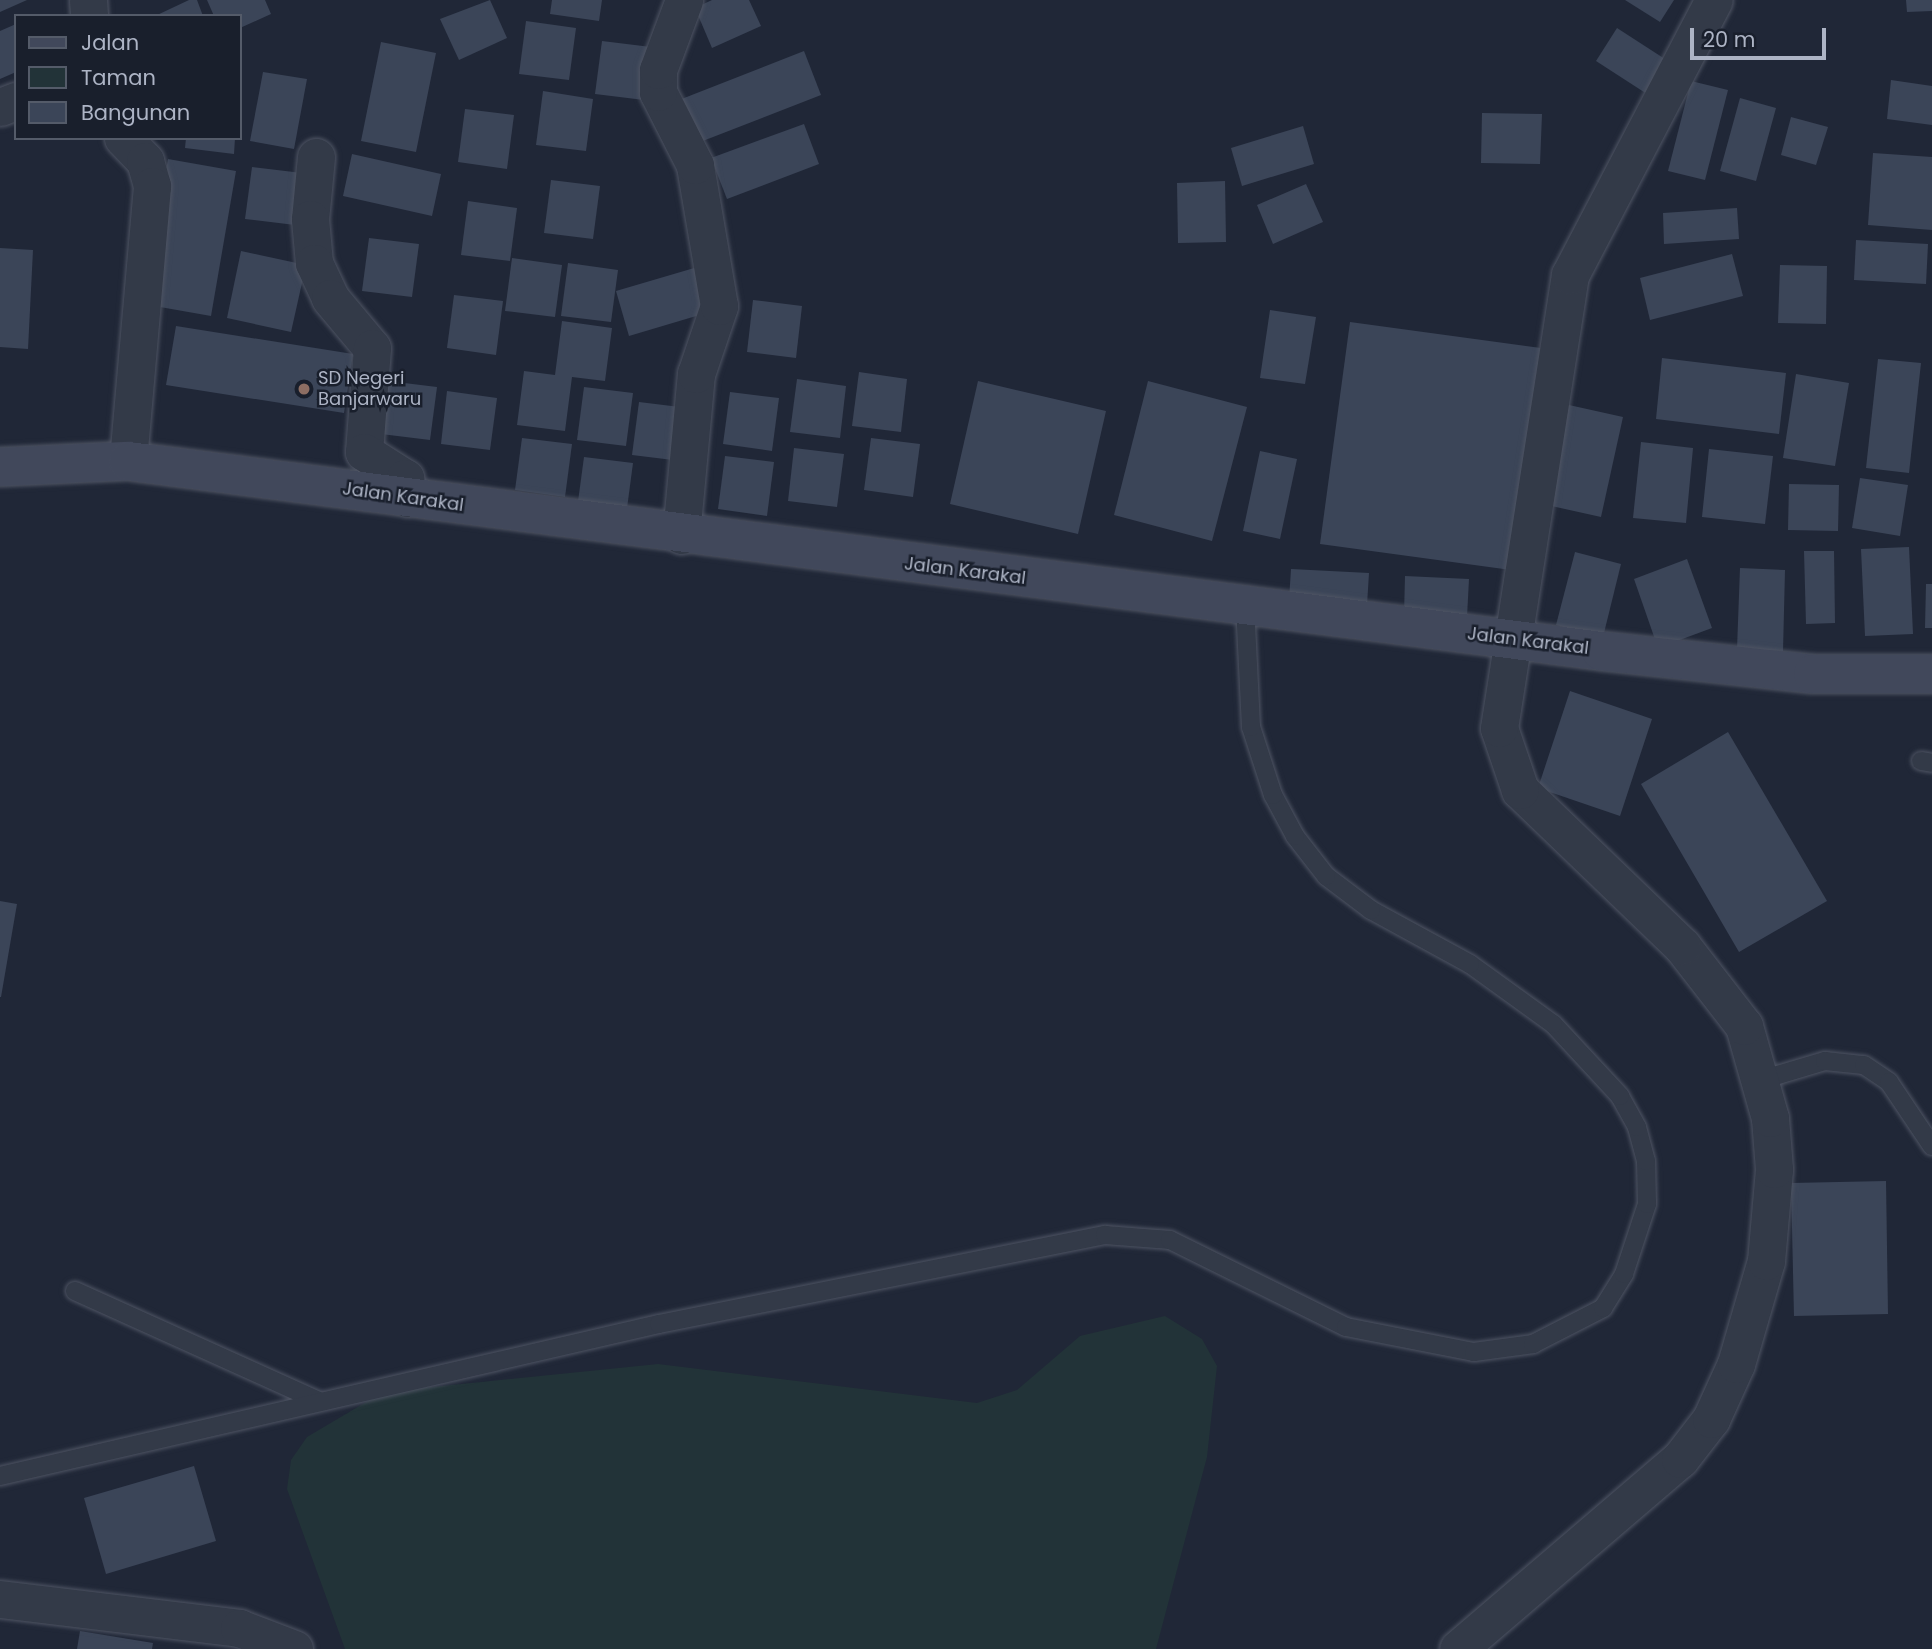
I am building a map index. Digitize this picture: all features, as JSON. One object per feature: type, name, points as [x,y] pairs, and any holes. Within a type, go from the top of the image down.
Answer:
[{"type":"main road","name":"Jalan Karakal","points":[[0,467],[128,461],[681,535],[1510,639],[1813,674],[1932,674]]},
{"type":"street","points":[[681,535],[696,374],[719,306],[695,164],[657,92],[658,71],[684,0]]},
{"type":"street","points":[[1458,1649],[1680,1460],[1711,1419],[1736,1364],[1766,1261],[1774,1169],[1761,1080],[1744,1026],[1682,946],[1520,790],[1499,728],[1510,639],[1570,275],[1714,0]]},
{"type":"street","points":[[125,140],[145,161],[152,186],[128,461]]},
{"type":"street","points":[[316,157],[310,219],[317,271],[330,298],[372,348],[364,452],[405,478],[407,498]]},
{"type":"street","points":[[0,1599],[239,1628],[294,1649]]},
{"type":"lane","points":[[0,1476],[659,1324],[1105,1235],[1170,1240],[1346,1327],[1474,1352],[1533,1344],[1603,1308],[1624,1274],[1647,1203],[1637,1127],[1620,1096],[1553,1024],[1470,964],[1371,910],[1326,876],[1295,836],[1253,737],[1245,604]]},
{"type":"lane","points":[[1761,1080],[1825,1061],[1864,1065],[1889,1082],[1932,1146]]},
{"type":"lane","points":[[75,1291],[319,1401]]},
{"type":"green space","points":[[1165,1316],[1202,1339],[1217,1366],[1207,1457],[1156,1649],[345,1649],[287,1489],[291,1460],[307,1437],[383,1392],[658,1364],[977,1403],[1017,1390],[1080,1336]]},
{"type":"building","points":[[0,0],[27,0],[0,12]]},
{"type":"building","points":[[189,0],[197,0],[202,14],[159,14]]},
{"type":"building","points":[[207,0],[265,0],[271,14],[242,27],[242,14],[213,14]]},
{"type":"building","points":[[490,0],[507,38],[459,60],[440,19]]},
{"type":"building","points":[[552,0],[602,0],[599,21],[550,14]]},
{"type":"building","points":[[712,0],[749,0],[761,26],[712,48],[695,8]]},
{"type":"building","points":[[1625,0],[1674,0],[1660,22]]},
{"type":"building","points":[[1906,0],[1932,0],[1932,11],[1907,12]]},
{"type":"building","points":[[526,21],[576,28],[569,80],[519,74]]},
{"type":"building","points":[[14,25],[14,73],[0,79],[0,31]]},
{"type":"building","points":[[1617,28],[1668,61],[1647,94],[1596,61]]},
{"type":"building","points":[[602,41],[651,47],[644,100],[595,94]]},
{"type":"building","points":[[381,42],[436,53],[416,152],[361,141]]},
{"type":"building","points":[[804,51],[821,95],[695,144],[679,100]]},
{"type":"building","points":[[263,72],[307,79],[294,149],[250,141]]},
{"type":"building","points":[[1891,80],[1932,86],[1932,125],[1887,119]]},
{"type":"building","points":[[1691,81],[1728,90],[1705,180],[1668,171]]},
{"type":"building","points":[[543,91],[593,99],[586,151],[536,145]]},
{"type":"building","points":[[1740,98],[1776,108],[1756,181],[1720,171]]},
{"type":"building","points":[[465,109],[514,115],[507,169],[458,162]]},
{"type":"building","points":[[1482,113],[1542,114],[1540,164],[1481,163]]},
{"type":"building","points":[[1791,117],[1828,127],[1816,165],[1781,155]]},
{"type":"building","points":[[804,124],[819,164],[727,199],[711,158]]},
{"type":"building","points":[[1303,126],[1314,164],[1242,186],[1231,148]]},
{"type":"building","points":[[186,140],[235,140],[234,154],[185,148]]},
{"type":"building","points":[[1873,153],[1932,157],[1932,230],[1868,225]]},
{"type":"building","points":[[352,154],[441,174],[432,216],[343,196]]},
{"type":"building","points":[[168,159],[236,171],[211,316],[143,304]]},
{"type":"building","points":[[252,167],[302,173],[295,225],[245,219]]},
{"type":"building","points":[[551,180],[600,186],[593,239],[544,233]]},
{"type":"building","points":[[1225,181],[1226,242],[1178,243],[1177,183]]},
{"type":"building","points":[[1306,184],[1323,222],[1273,244],[1257,205]]},
{"type":"building","points":[[468,201],[517,208],[510,261],[461,255]]},
{"type":"building","points":[[1737,208],[1739,239],[1664,244],[1663,213]]},
{"type":"building","points":[[369,238],[419,244],[412,297],[362,291]]},
{"type":"building","points":[[1856,240],[1928,244],[1926,284],[1854,280]]},
{"type":"building","points":[[0,248],[33,250],[28,349],[0,347]]},
{"type":"building","points":[[241,251],[306,265],[291,332],[227,318]]},
{"type":"building","points":[[1732,254],[1743,296],[1650,320],[1640,278]]},
{"type":"building","points":[[512,258],[562,265],[555,317],[505,311]]},
{"type":"building","points":[[568,263],[618,270],[611,322],[561,316]]},
{"type":"building","points":[[1780,265],[1827,266],[1826,324],[1778,323]]},
{"type":"building","points":[[701,266],[713,311],[629,336],[616,291]]},
{"type":"building","points":[[454,295],[503,301],[496,355],[447,348]]},
{"type":"building","points":[[753,300],[802,306],[796,358],[747,352]]},
{"type":"building","points":[[1270,310],[1316,317],[1305,384],[1260,378]]},
{"type":"building","points":[[562,321],[612,328],[605,381],[572,377],[565,431],[517,425],[524,371],[555,375]]},
{"type":"building","points":[[1350,322],[1541,348],[1511,570],[1320,544]]},
{"type":"building","points":[[176,326],[353,354],[344,413],[166,385]]},
{"type":"building","points":[[1662,358],[1786,373],[1779,434],[1656,419]]},
{"type":"building","points":[[1878,359],[1921,363],[1909,473],[1866,468]]},
{"type":"building","points":[[859,372],[907,379],[901,432],[852,426]]},
{"type":"building","points":[[1796,374],[1849,383],[1835,466],[1783,458]]},
{"type":"building","points":[[797,379],[846,386],[840,438],[790,432]]},
{"type":"building","points":[[388,381],[437,387],[430,440],[381,434]]},
{"type":"building","points":[[978,381],[1106,411],[1078,534],[950,504]]},
{"type":"building","points":[[1148,381],[1247,407],[1212,541],[1114,515]]},
{"type":"building","points":[[584,387],[633,393],[626,446],[577,440]]},
{"type":"building","points":[[447,391],[497,398],[490,450],[441,444]]},
{"type":"building","points":[[730,392],[779,398],[772,451],[723,444]]},
{"type":"building","points":[[639,402],[688,408],[681,461],[632,455]]},
{"type":"building","points":[[1569,405],[1623,417],[1601,517],[1547,505]]},
{"type":"building","points":[[522,438],[572,444],[565,497],[515,490]]},
{"type":"building","points":[[871,438],[920,444],[913,497],[864,490]]},
{"type":"building","points":[[1641,442],[1693,448],[1686,523],[1633,518]]},
{"type":"building","points":[[794,448],[844,454],[837,507],[788,501]]},
{"type":"building","points":[[1709,449],[1773,456],[1765,524],[1702,517]]},
{"type":"building","points":[[1260,451],[1297,459],[1280,539],[1243,531]]},
{"type":"building","points":[[725,456],[774,462],[767,516],[718,509]]},
{"type":"building","points":[[584,457],[633,463],[626,516],[577,509]]},
{"type":"building","points":[[1860,478],[1908,485],[1900,536],[1852,528]]},
{"type":"building","points":[[1789,484],[1839,485],[1838,531],[1788,530]]},
{"type":"building","points":[[1909,547],[1913,634],[1865,636],[1861,549]]},
{"type":"building","points":[[1804,551],[1834,551],[1835,623],[1806,624]]},
{"type":"building","points":[[1575,552],[1621,564],[1603,637],[1556,625]]},
{"type":"building","points":[[1687,559],[1712,628],[1658,648],[1634,579]]},
{"type":"building","points":[[1740,568],[1785,570],[1783,651],[1737,649]]},
{"type":"building","points":[[1291,569],[1369,573],[1367,605],[1289,600]]},
{"type":"building","points":[[1405,576],[1469,579],[1467,617],[1404,615]]},
{"type":"building","points":[[1926,584],[1932,584],[1932,628],[1925,628]]},
{"type":"building","points":[[1570,691],[1652,719],[1620,816],[1538,788]]},
{"type":"building","points":[[1728,732],[1827,901],[1739,952],[1641,784]]},
{"type":"building","points":[[0,901],[17,904],[1,997],[0,997]]},
{"type":"building","points":[[1886,1181],[1888,1314],[1794,1316],[1791,1183]]},
{"type":"building","points":[[194,1466],[216,1541],[106,1574],[84,1498]]},
{"type":"building","points":[[80,1631],[153,1643],[152,1649],[77,1649]]},
{"type":"place","name":"SD Negeri Banjarwaru","points":[[304,389]]}]
